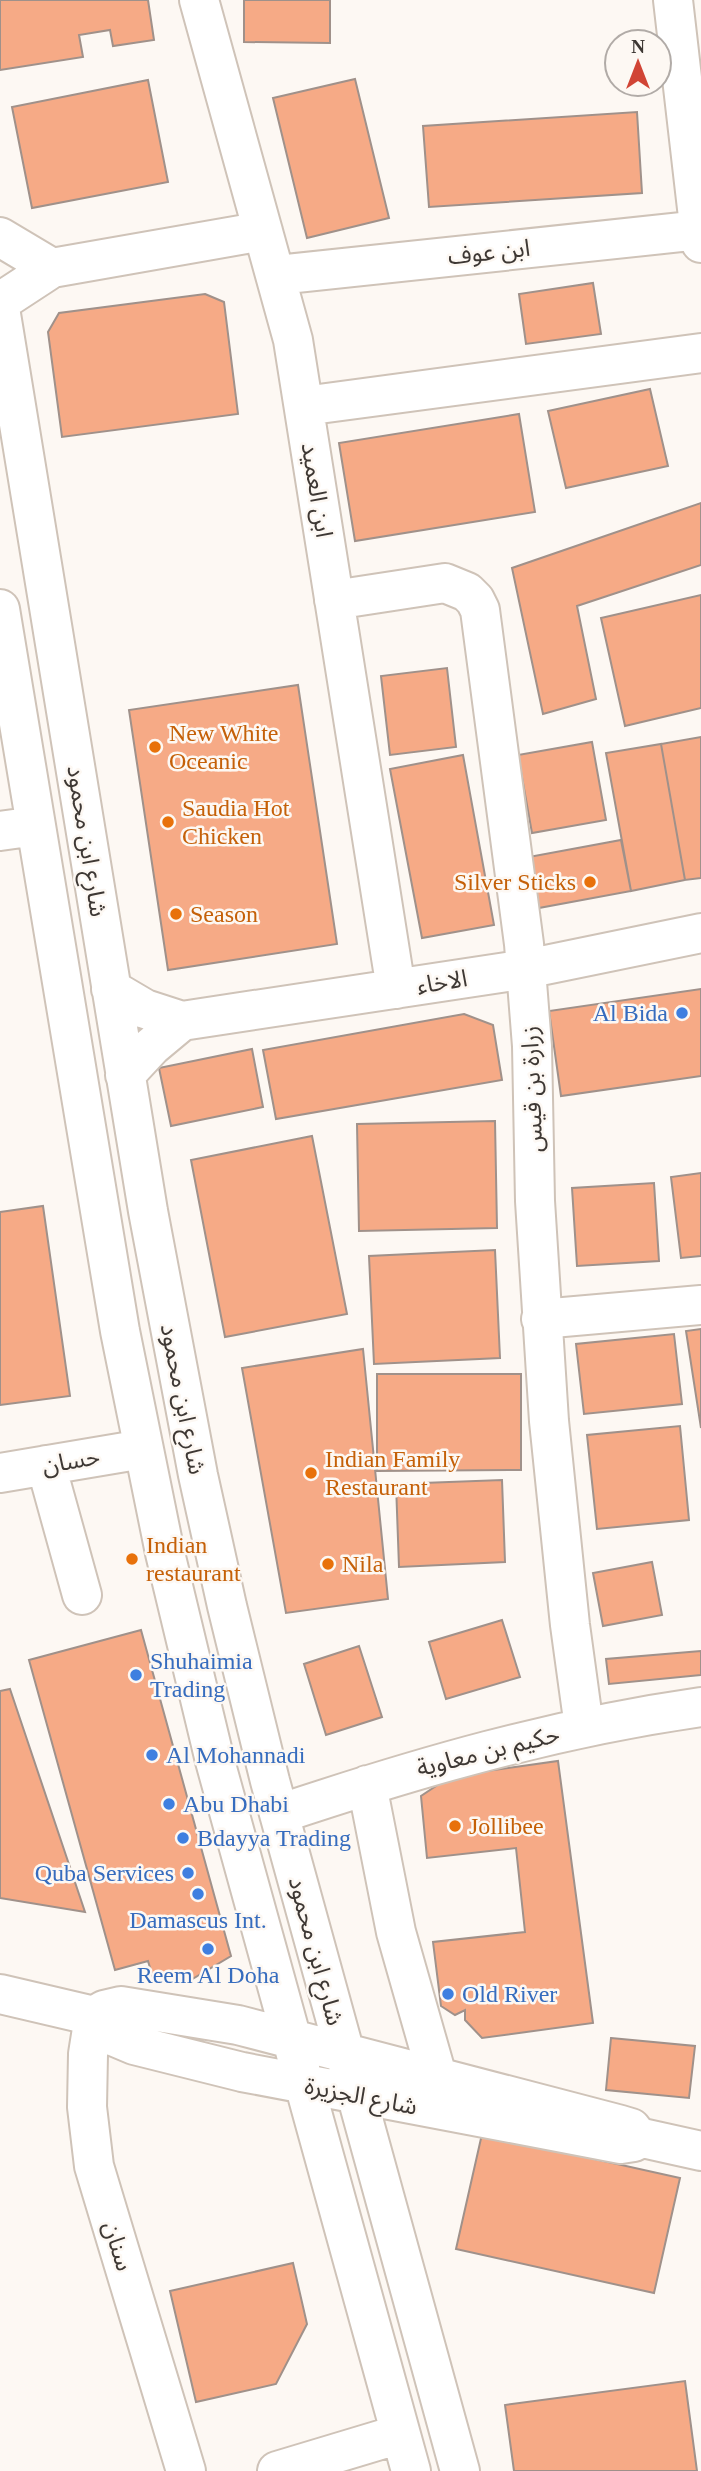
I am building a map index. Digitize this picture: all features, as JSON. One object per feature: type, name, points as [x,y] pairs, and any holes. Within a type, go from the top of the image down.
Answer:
[{"type":"street","name":"ابن العميد","points":[[199,0],[293,340],[396,989]]},
{"type":"street","points":[[673,0],[701,234]]},
{"type":"street","points":[[0,302],[52,268],[263,231]]},
{"type":"street","name":"ابن عوف","points":[[276,275],[701,234]]},
{"type":"street","points":[[0,237],[52,268]]},
{"type":"street","name":"شارع ابن محمود","points":[[0,308],[125,1075],[198,1475],[227,1606],[279,1814],[460,2471]]},
{"type":"street","points":[[304,407],[701,353]]},
{"type":"street","name":"زرارة بن قيس","points":[[334,600],[445,583],[457,586],[475,600],[482,621],[518,886],[526,969],[532,1046],[541,1319],[558,1523],[584,1727]]},
{"type":"street","name":"شارع ابن محمود","points":[[0,610],[18,829],[143,1449],[189,1658],[289,2038],[411,2471]]},
{"type":"street","name":"الاخاء","points":[[111,989],[145,1009],[182,1021],[526,969],[701,933]]},
{"type":"street","points":[[125,1075],[152,1046],[182,1021]]},
{"type":"street","points":[[541,1319],[701,1305]]},
{"type":"street","name":"حسان","points":[[0,1473],[143,1449]]},
{"type":"street","points":[[46,1465],[82,1595]]},
{"type":"street","name":"حكيم بن معاوية","points":[[279,1814],[475,1753],[584,1727],[701,1707]]},
{"type":"street","points":[[367,1785],[396,1932],[438,2076]]},
{"type":"street","name":"شارع الجزيرة","points":[[0,1994],[94,2016],[102,2028],[134,2045],[242,2072],[621,2144],[634,2142],[638,2137]]},
{"type":"street","name":"شارع الجزيرة","points":[[94,2016],[104,2010],[121,2006],[239,2025],[631,2127],[638,2137],[701,2151]]},
{"type":"street","name":"سنان","points":[[94,2016],[88,2054],[86,2107],[94,2166],[186,2471]]},
{"type":"street","points":[[277,2471],[400,2434]]},
{"type":"building","points":[[0,0],[148,0],[154,40],[113,46],[110,30],[79,35],[83,57],[0,70]]},
{"type":"building","points":[[244,0],[330,0],[330,43],[244,42]]},
{"type":"building","points":[[355,79],[389,218],[307,238],[273,98]]},
{"type":"building","points":[[148,80],[168,182],[32,208],[12,107]]},
{"type":"building","points":[[637,112],[642,193],[429,207],[423,126]]},
{"type":"building","points":[[593,283],[601,334],[526,344],[519,294]]},
{"type":"building","points":[[205,294],[224,302],[238,414],[62,437],[48,332],[59,313]]},
{"type":"building","points":[[650,389],[668,466],[566,488],[548,411]]},
{"type":"building","points":[[519,414],[535,512],[355,541],[339,443]]},
{"type":"building","points":[[701,503],[701,565],[577,606],[596,699],[543,714],[512,568]]},
{"type":"building","points":[[701,595],[701,708],[625,726],[601,618]]},
{"type":"building","points":[[447,668],[456,747],[390,755],[381,676]]},
{"type":"building","points":[[298,685],[337,944],[168,970],[129,710]]},
{"type":"building","points":[[701,737],[701,878],[685,880],[661,744]]},
{"type":"building","points":[[592,742],[606,820],[532,833],[518,755]]},
{"type":"building","points":[[661,744],[685,880],[631,891],[606,753]]},
{"type":"building","points":[[463,755],[494,925],[422,938],[390,769]]},
{"type":"building","points":[[621,840],[631,891],[528,910],[518,859]]},
{"type":"building","points":[[701,989],[701,1076],[561,1096],[549,1011]]},
{"type":"building","points":[[464,1014],[493,1025],[502,1080],[276,1119],[263,1050]]},
{"type":"building","points":[[252,1049],[263,1107],[171,1126],[159,1068]]},
{"type":"building","points":[[495,1121],[497,1228],[359,1231],[357,1124]]},
{"type":"building","points":[[312,1136],[347,1314],[225,1337],[191,1160]]},
{"type":"building","points":[[701,1173],[701,1256],[681,1258],[671,1177]]},
{"type":"building","points":[[654,1183],[659,1261],[577,1266],[572,1188]]},
{"type":"building","points":[[43,1206],[70,1396],[0,1405],[0,1212]]},
{"type":"building","points":[[495,1250],[500,1358],[374,1364],[369,1256]]},
{"type":"building","points":[[701,1329],[701,1428],[686,1331]]},
{"type":"building","points":[[674,1334],[682,1404],[584,1414],[576,1344]]},
{"type":"building","points":[[363,1349],[388,1599],[286,1613],[242,1368]]},
{"type":"building","points":[[377,1374],[521,1374],[521,1470],[377,1471]]},
{"type":"building","points":[[680,1426],[689,1520],[597,1529],[587,1435]]},
{"type":"building","points":[[502,1480],[505,1562],[399,1567],[396,1484]]},
{"type":"building","points":[[652,1562],[662,1615],[603,1626],[593,1573]]},
{"type":"building","points":[[502,1620],[520,1677],[446,1699],[429,1642]]},
{"type":"building","points":[[141,1630],[231,1956],[184,1984],[154,1981],[148,1961],[115,1970],[29,1660]]},
{"type":"building","points":[[359,1646],[382,1717],[326,1735],[304,1664]]},
{"type":"building","points":[[701,1651],[701,1675],[609,1684],[606,1659]]},
{"type":"building","points":[[10,1689],[85,1912],[0,1898],[0,1691]]},
{"type":"building","points":[[558,1761],[593,2023],[482,2038],[465,2020],[465,2010],[455,2015],[441,2006],[433,1942],[525,1932],[516,1848],[427,1858],[421,1796],[451,1776]]},
{"type":"building","points":[[611,2038],[695,2046],[689,2098],[606,2090]]},
{"type":"building","points":[[482,2134],[680,2178],[654,2293],[456,2249]]},
{"type":"building","points":[[293,2263],[307,2324],[276,2384],[196,2402],[170,2291]]},
{"type":"building","points":[[685,2381],[697,2471],[514,2471],[505,2405]]},
{"type":"place","name":"New White Oceanic","points":[[155,747]]},
{"type":"place","name":"Saudia Hot Chicken","points":[[168,822]]},
{"type":"place","name":"Silver Sticks","points":[[590,882]]},
{"type":"place","name":"Season","points":[[176,914]]},
{"type":"place","name":"Al Bida","points":[[682,1013]]},
{"type":"place","name":"Indian Family Restaurant","points":[[311,1473]]},
{"type":"place","name":"Indian restaurant","points":[[132,1559]]},
{"type":"place","name":"Nila","points":[[328,1564]]},
{"type":"place","name":"Shuhaimia Trading","points":[[136,1675]]},
{"type":"place","name":"Al Mohannadi","points":[[152,1755]]},
{"type":"place","name":"Abu Dhabi","points":[[169,1804]]},
{"type":"place","name":"Jollibee","points":[[455,1826]]},
{"type":"place","name":"Bdayya Trading","points":[[183,1838]]},
{"type":"place","name":"Quba Services","points":[[188,1873]]},
{"type":"place","name":"Damascus Int.","points":[[198,1894]]},
{"type":"place","name":"Reem Al Doha","points":[[208,1949]]},
{"type":"place","name":"Old River","points":[[448,1994]]}]
